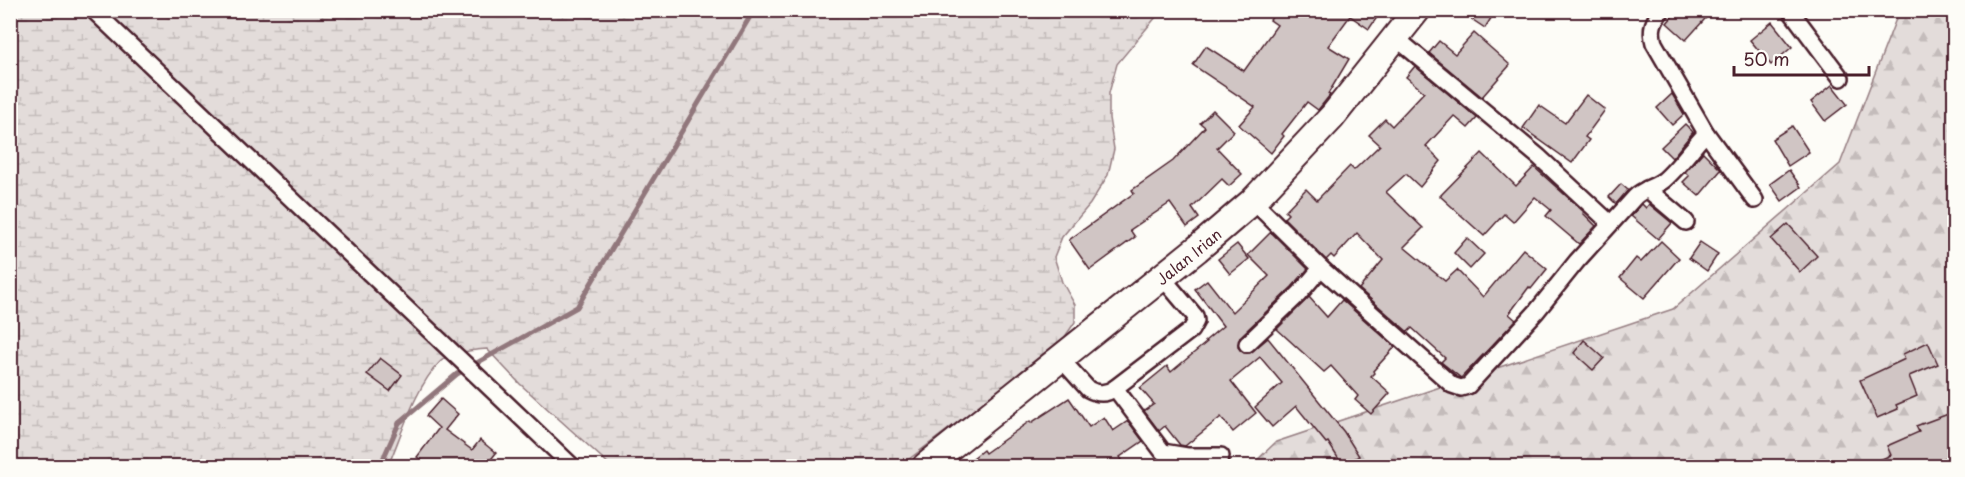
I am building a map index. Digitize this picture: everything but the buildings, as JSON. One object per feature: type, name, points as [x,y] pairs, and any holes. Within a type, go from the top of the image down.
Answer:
[{"type":"main road","name":"Jalan Irian","points":[[926,466],[1253,201],[1332,117],[1417,10]]},
{"type":"street","points":[[93,10],[572,466]]},
{"type":"street","points":[[1662,10],[1653,22],[1654,43],[1706,133],[1755,200]]},
{"type":"street","points":[[1790,10],[1841,78]]},
{"type":"street","points":[[1396,38],[1539,157],[1610,223]]},
{"type":"street","points":[[1253,201],[1322,268],[1452,385],[1461,388],[1468,386],[1536,312],[1610,223],[1640,192],[1667,177],[1706,133]]},
{"type":"street","points":[[1647,189],[1686,222]]},
{"type":"street","points":[[1247,344],[1299,294],[1322,268]]},
{"type":"street","points":[[1061,358],[1088,389],[1101,393],[1115,388],[1194,327],[1195,316],[1162,277]]},
{"type":"street","points":[[1115,388],[1163,452],[1187,456],[1221,456]]},
{"type":"green space","points":[[10,11],[1161,11],[1117,64],[1109,93],[1109,118],[1114,149],[1108,175],[1090,204],[1062,237],[1054,257],[1062,282],[1075,305],[1075,322],[1060,344],[900,466],[611,466],[520,384],[487,349],[454,354],[439,363],[416,398],[388,466],[11,466]]},
{"type":"green space","points":[[1899,11],[1954,11],[1954,466],[1251,466],[1276,442],[1673,309],[1840,164]]},
{"type":"waterway","points":[[380,466],[399,423],[457,374],[577,307],[754,10]]}]
